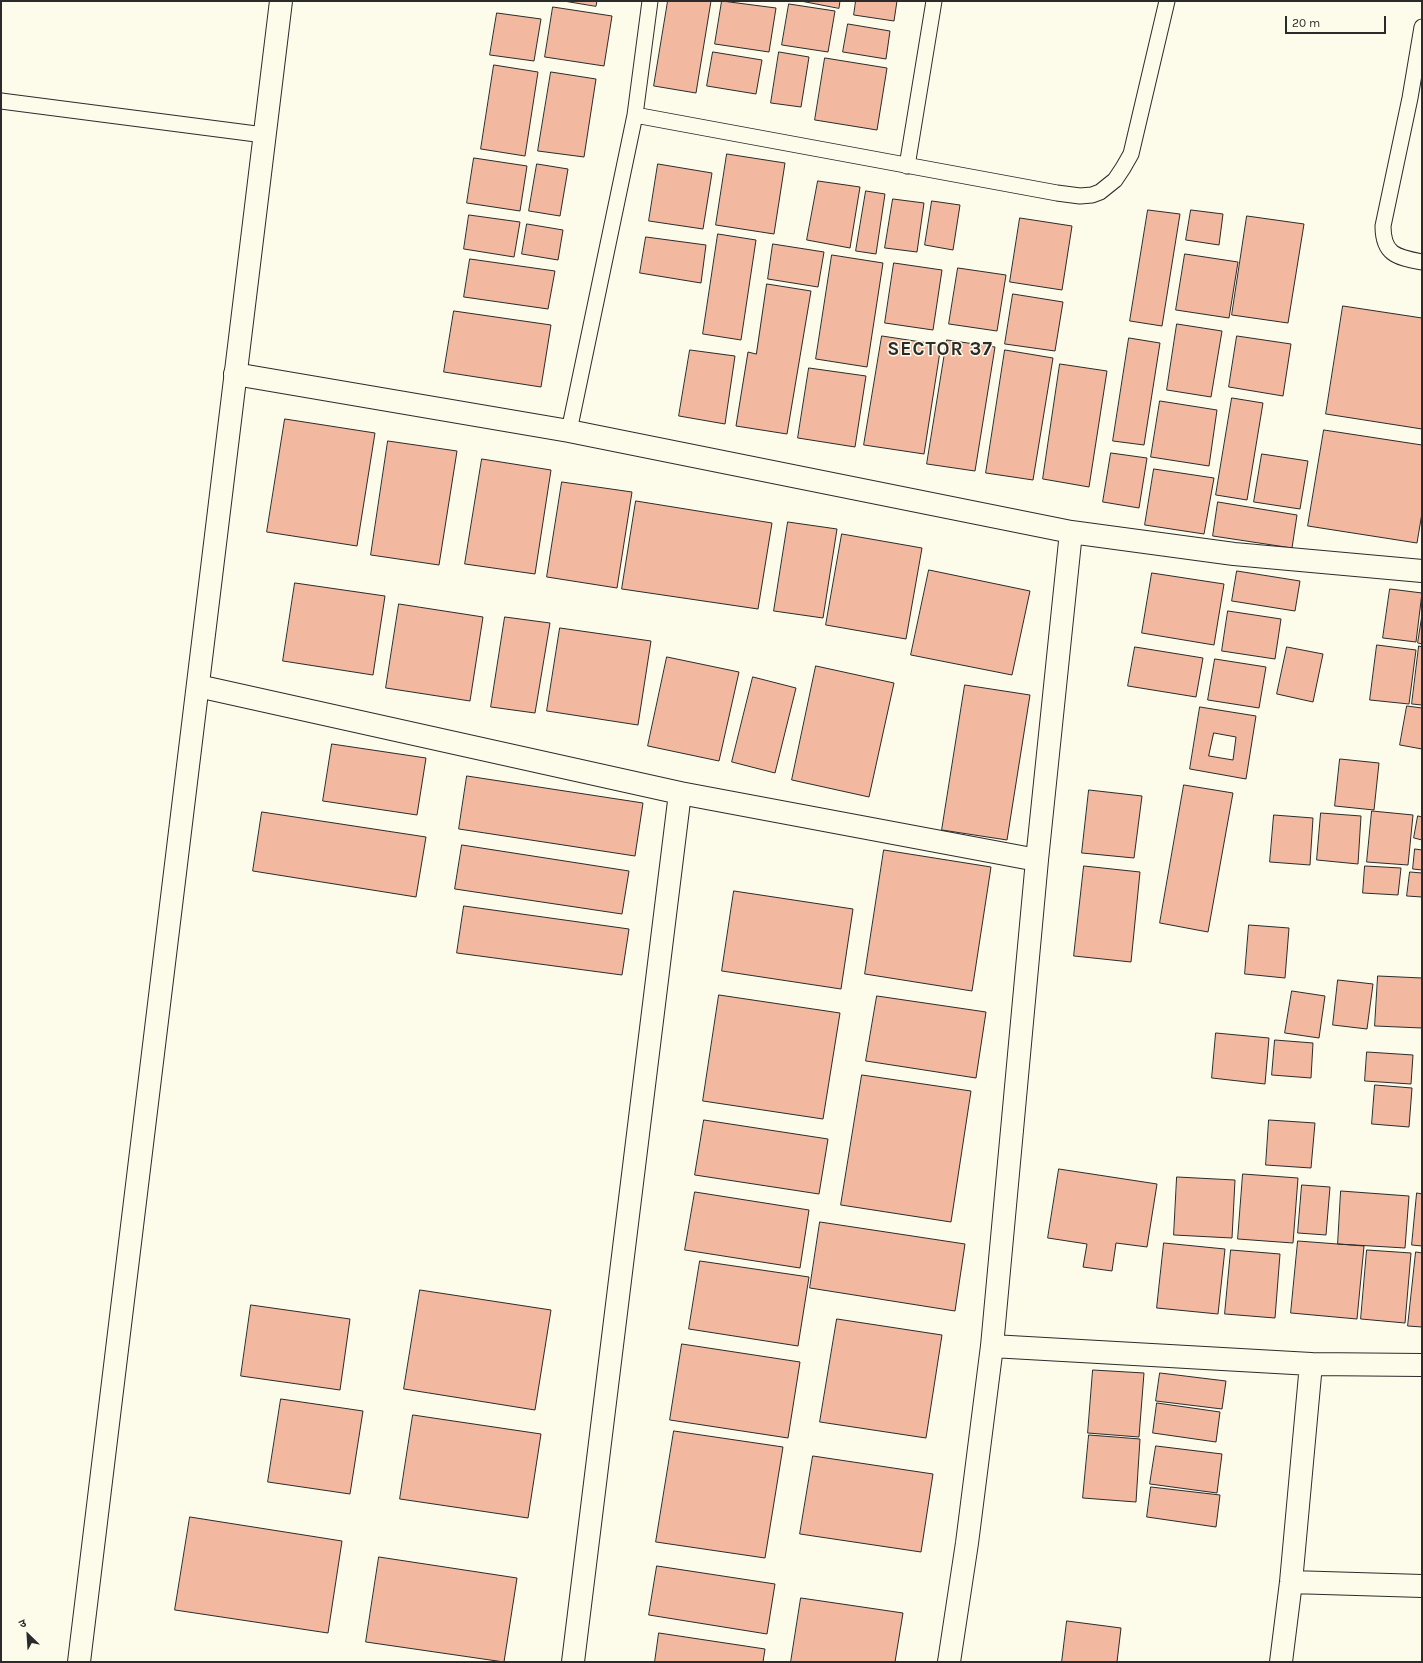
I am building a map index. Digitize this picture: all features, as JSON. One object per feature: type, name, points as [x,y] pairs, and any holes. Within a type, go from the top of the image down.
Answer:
[{"type":"street","points":[[79,1662],[281,1]]},
{"type":"street","points":[[235,374],[569,431],[1071,532],[1234,554],[1422,571]]},
{"type":"street","points":[[949,1662],[967,1543],[992,1346],[1036,860],[1071,532]]},
{"type":"street","points":[[198,686],[680,793],[1036,860]]},
{"type":"street","points":[[573,1662],[680,793]]},
{"type":"street","points":[[992,1346],[1311,1364],[1422,1365]]},
{"type":"street","points":[[1281,1662],[1291,1582],[1311,1364]]},
{"type":"street","points":[[1291,1582],[1422,1586]]},
{"type":"lane","points":[[569,431],[635,115],[650,1]]},
{"type":"lane","points":[[907,166],[934,1]]},
{"type":"lane","points":[[635,115],[1057,193],[1080,196],[1092,195],[1100,192],[1114,180],[1131,154],[1167,1]]},
{"type":"lane","points":[[1422,27],[1416,99],[1383,226],[1383,238],[1388,247],[1399,258],[1422,262]]},
{"type":"lane","points":[[1,101],[264,135]]},
{"type":"building","points":[[564,1],[597,1],[596,6]]},
{"type":"building","points":[[668,1],[711,1],[696,93],[654,86]]},
{"type":"building","points":[[722,1],[776,8],[769,52],[715,44]]},
{"type":"building","points":[[801,1],[840,1],[839,8]]},
{"type":"building","points":[[856,1],[897,1],[894,21],[854,15]]},
{"type":"building","points":[[789,4],[835,11],[828,52],[782,45]]},
{"type":"building","points":[[553,7],[612,16],[604,66],[545,57]]},
{"type":"building","points":[[497,13],[541,19],[534,61],[490,55]]},
{"type":"building","points":[[848,24],[890,31],[886,59],[843,52]]},
{"type":"building","points":[[713,52],[762,60],[756,94],[707,86]]},
{"type":"building","points":[[779,52],[809,57],[801,107],[771,103]]},
{"type":"building","points":[[825,58],[887,68],[877,130],[815,120]]},
{"type":"building","points":[[494,65],[538,72],[525,156],[481,149]]},
{"type":"building","points":[[551,72],[596,79],[584,157],[538,151]]},
{"type":"building","points":[[727,154],[785,163],[774,234],[716,225]]},
{"type":"building","points":[[474,158],[527,166],[520,211],[467,203]]},
{"type":"building","points":[[537,164],[568,169],[560,216],[529,211]]},
{"type":"building","points":[[658,164],[712,173],[703,229],[649,221]]},
{"type":"building","points":[[818,181],[860,187],[850,248],[807,240]]},
{"type":"building","points":[[866,191],[885,194],[876,254],[856,251]]},
{"type":"building","points":[[893,199],[924,203],[917,252],[885,248]]},
{"type":"building","points":[[932,201],[960,205],[953,250],[925,245]]},
{"type":"building","points":[[1148,210],[1180,214],[1162,326],[1130,321]]},
{"type":"building","points":[[1191,210],[1223,214],[1219,245],[1186,240]]},
{"type":"building","points":[[469,215],[520,222],[514,257],[464,249]]},
{"type":"building","points":[[1247,216],[1304,224],[1288,323],[1232,315]]},
{"type":"building","points":[[1020,218],[1072,226],[1062,290],[1010,282]]},
{"type":"building","points":[[527,224],[563,230],[558,260],[522,254]]},
{"type":"building","points":[[718,234],[756,240],[741,340],[703,334]]},
{"type":"building","points":[[646,237],[706,245],[701,283],[640,273]]},
{"type":"building","points":[[773,244],[824,252],[818,287],[768,279]]},
{"type":"building","points":[[1185,254],[1238,262],[1229,318],[1176,310]]},
{"type":"building","points":[[832,255],[883,263],[867,367],[816,359]]},
{"type":"building","points":[[470,259],[555,271],[548,309],[464,297]]},
{"type":"building","points":[[894,263],[942,270],[933,330],[885,323]]},
{"type":"building","points":[[958,268],[1006,275],[997,331],[949,324]]},
{"type":"building","points":[[767,284],[811,291],[787,434],[736,426],[748,352],[756,354]]},
{"type":"building","points":[[1013,294],[1063,302],[1055,351],[1005,344]]},
{"type":"building","points":[[1343,306],[1422,318],[1422,429],[1326,414]]},
{"type":"building","points":[[454,311],[551,325],[541,387],[444,372]]},
{"type":"building","points":[[1177,324],[1222,331],[1211,397],[1167,390]]},
{"type":"building","points":[[882,336],[941,345],[924,454],[864,445]]},
{"type":"building","points":[[1237,336],[1291,344],[1283,396],[1229,387]]},
{"type":"building","points":[[1129,338],[1160,343],[1144,445],[1113,441]]},
{"type":"building","points":[[947,340],[995,347],[975,471],[927,464]]},
{"type":"building","points":[[690,350],[735,356],[725,424],[679,416]]},
{"type":"building","points":[[1005,350],[1053,358],[1033,480],[986,473]]},
{"type":"building","points":[[1060,364],[1107,371],[1089,487],[1043,479]]},
{"type":"building","points":[[809,368],[866,376],[855,447],[798,438]]},
{"type":"building","points":[[1232,398],[1263,403],[1247,500],[1216,495]]},
{"type":"building","points":[[1160,401],[1217,410],[1209,466],[1151,457]]},
{"type":"building","points":[[285,419],[375,433],[357,546],[267,532]]},
{"type":"building","points":[[1324,430],[1422,445],[1422,513],[1417,543],[1308,526]]},
{"type":"building","points":[[388,441],[457,451],[439,565],[371,555]]},
{"type":"building","points":[[1111,453],[1147,458],[1139,508],[1103,502]]},
{"type":"building","points":[[1262,454],[1308,461],[1300,509],[1254,502]]},
{"type":"building","points":[[482,459],[551,470],[535,574],[465,564]]},
{"type":"building","points":[[1154,469],[1214,478],[1204,534],[1145,525]]},
{"type":"building","points":[[562,482],[632,492],[617,588],[547,577]]},
{"type":"building","points":[[636,501],[772,523],[758,609],[622,589]]},
{"type":"building","points":[[1218,502],[1297,515],[1292,548],[1213,536]]},
{"type":"building","points":[[788,522],[837,529],[823,618],[774,611]]},
{"type":"building","points":[[842,534],[922,548],[906,639],[826,625]]},
{"type":"building","points":[[929,570],[1030,591],[1012,675],[911,655]]},
{"type":"building","points":[[1237,571],[1300,581],[1295,611],[1232,601]]},
{"type":"building","points":[[1152,573],[1224,584],[1214,645],[1142,633]]},
{"type":"building","points":[[295,583],[385,596],[373,675],[283,661]]},
{"type":"building","points":[[1390,589],[1422,593],[1416,642],[1383,638]]},
{"type":"building","points":[[399,604],[483,617],[470,701],[386,688]]},
{"type":"building","points":[[1228,611],[1281,619],[1275,659],[1222,651]]},
{"type":"building","points":[[1422,615],[1422,644],[1418,643]]},
{"type":"building","points":[[505,617],[550,623],[535,713],[491,707]]},
{"type":"building","points":[[560,628],[651,641],[638,725],[547,711]]},
{"type":"building","points":[[1377,645],[1416,650],[1409,704],[1370,700]]},
{"type":"building","points":[[1419,646],[1422,647],[1422,705],[1412,704]]},
{"type":"building","points":[[1135,647],[1203,658],[1196,697],[1128,686]]},
{"type":"building","points":[[1287,647],[1323,654],[1313,702],[1277,694]]},
{"type":"building","points":[[667,657],[739,672],[719,761],[648,746]]},
{"type":"building","points":[[1215,659],[1266,667],[1259,708],[1208,700]]},
{"type":"building","points":[[816,666],[894,683],[869,797],[792,780]]},
{"type":"building","points":[[753,677],[796,688],[775,773],[732,762]]},
{"type":"building","points":[[965,685],[1030,695],[1007,840],[942,830]]},
{"type":"building","points":[[1407,706],[1422,708],[1422,749],[1400,745]]},
{"type":"building","points":[[1200,707],[1256,716],[1246,779],[1190,769]],"holes":[[[1214,733],[1236,737],[1233,760],[1209,756]]]},
{"type":"building","points":[[332,744],[426,758],[417,815],[323,801]]},
{"type":"building","points":[[1340,759],[1379,763],[1374,810],[1335,806]]},
{"type":"building","points":[[467,776],[643,803],[635,856],[459,829]]},
{"type":"building","points":[[1184,785],[1233,793],[1208,932],[1160,923]]},
{"type":"building","points":[[1089,790],[1142,796],[1134,858],[1082,853]]},
{"type":"building","points":[[1372,811],[1413,815],[1408,865],[1367,862]]},
{"type":"building","points":[[262,812],[426,837],[416,897],[253,871]]},
{"type":"building","points":[[1321,813],[1361,816],[1358,864],[1317,860]]},
{"type":"building","points":[[1274,815],[1313,818],[1310,865],[1270,862]]},
{"type":"building","points":[[1418,816],[1422,817],[1422,840],[1414,838]]},
{"type":"building","points":[[462,845],[629,871],[622,914],[455,889]]},
{"type":"building","points":[[1415,849],[1422,850],[1422,870],[1413,869]]},
{"type":"building","points":[[884,850],[991,867],[972,991],[865,974]]},
{"type":"building","points":[[1084,866],[1140,872],[1131,962],[1074,956]]},
{"type":"building","points":[[1365,866],[1401,868],[1398,895],[1363,893]]},
{"type":"building","points":[[1410,872],[1422,873],[1422,897],[1407,896]]},
{"type":"building","points":[[734,891],[853,909],[841,989],[722,971]]},
{"type":"building","points":[[464,906],[629,929],[622,975],[457,953]]},
{"type":"building","points":[[1249,925],[1289,928],[1285,978],[1245,974]]},
{"type":"building","points":[[1378,976],[1422,978],[1422,1028],[1375,1026]]},
{"type":"building","points":[[1338,980],[1373,984],[1367,1029],[1333,1025]]},
{"type":"building","points":[[1292,991],[1325,996],[1319,1038],[1285,1033]]},
{"type":"building","points":[[719,995],[840,1013],[823,1119],[703,1101]]},
{"type":"building","points":[[877,996],[986,1012],[976,1078],[866,1061]]},
{"type":"building","points":[[1216,1033],[1269,1038],[1265,1084],[1212,1078]]},
{"type":"building","points":[[1275,1040],[1313,1043],[1311,1078],[1272,1075]]},
{"type":"building","points":[[1367,1052],[1413,1055],[1411,1084],[1365,1081]]},
{"type":"building","points":[[862,1075],[971,1091],[951,1222],[841,1205]]},
{"type":"building","points":[[1375,1085],[1412,1088],[1409,1127],[1372,1124]]},
{"type":"building","points":[[704,1120],[828,1139],[819,1194],[695,1175]]},
{"type":"building","points":[[1269,1120],[1315,1123],[1311,1168],[1266,1165]]},
{"type":"building","points":[[1059,1169],[1157,1184],[1147,1247],[1116,1243],[1112,1271],[1083,1267],[1087,1244],[1048,1238]]},
{"type":"building","points":[[1243,1174],[1298,1178],[1293,1243],[1238,1239]]},
{"type":"building","points":[[1177,1177],[1235,1180],[1232,1238],[1174,1235]]},
{"type":"building","points":[[1302,1185],[1330,1187],[1326,1235],[1298,1233]]},
{"type":"building","points":[[1341,1191],[1409,1196],[1405,1248],[1338,1244]]},
{"type":"building","points":[[695,1192],[809,1210],[800,1268],[685,1250]]},
{"type":"building","points":[[1417,1193],[1422,1194],[1422,1246],[1412,1245]]},
{"type":"building","points":[[820,1222],[965,1244],[955,1311],[810,1288]]},
{"type":"building","points":[[1298,1241],[1364,1246],[1357,1319],[1291,1313]]},
{"type":"building","points":[[1164,1243],[1225,1249],[1218,1314],[1157,1308]]},
{"type":"building","points":[[1231,1250],[1280,1254],[1275,1318],[1225,1314]]},
{"type":"building","points":[[1367,1250],[1411,1253],[1405,1323],[1361,1319]]},
{"type":"building","points":[[1416,1252],[1422,1253],[1422,1327],[1408,1326]]},
{"type":"building","points":[[700,1261],[809,1277],[798,1346],[689,1329]]},
{"type":"building","points":[[420,1290],[551,1310],[535,1410],[404,1389]]},
{"type":"building","points":[[251,1305],[350,1319],[340,1390],[241,1376]]},
{"type":"building","points":[[837,1319],[942,1335],[926,1438],[820,1422]]},
{"type":"building","points":[[682,1344],[800,1362],[788,1438],[670,1420]]},
{"type":"building","points":[[1093,1370],[1144,1373],[1139,1437],[1088,1433]]},
{"type":"building","points":[[1160,1373],[1226,1381],[1222,1409],[1156,1401]]},
{"type":"building","points":[[281,1399],[363,1411],[350,1494],[268,1482]]},
{"type":"building","points":[[1157,1403],[1220,1412],[1216,1442],[1153,1433]]},
{"type":"building","points":[[413,1415],[541,1434],[528,1518],[400,1499]]},
{"type":"building","points":[[674,1431],[783,1447],[765,1558],[656,1542]]},
{"type":"building","points":[[1089,1435],[1140,1439],[1136,1502],[1083,1498]]},
{"type":"building","points":[[1156,1446],[1222,1454],[1217,1493],[1150,1484]]},
{"type":"building","points":[[813,1456],[933,1474],[921,1552],[800,1534]]},
{"type":"building","points":[[1151,1487],[1220,1495],[1216,1527],[1147,1517]]},
{"type":"building","points":[[190,1517],[342,1541],[328,1633],[175,1610]]},
{"type":"building","points":[[379,1557],[517,1578],[504,1662],[366,1642]]},
{"type":"building","points":[[657,1566],[775,1584],[767,1634],[649,1615]]},
{"type":"building","points":[[801,1598],[903,1613],[895,1662],[791,1662]]},
{"type":"building","points":[[1067,1621],[1121,1628],[1117,1662],[1062,1662]]},
{"type":"building","points":[[659,1633],[765,1649],[763,1662],[655,1662]]},
{"type":"district","name":"SECTOR 37","points":[[940,350]]}]
